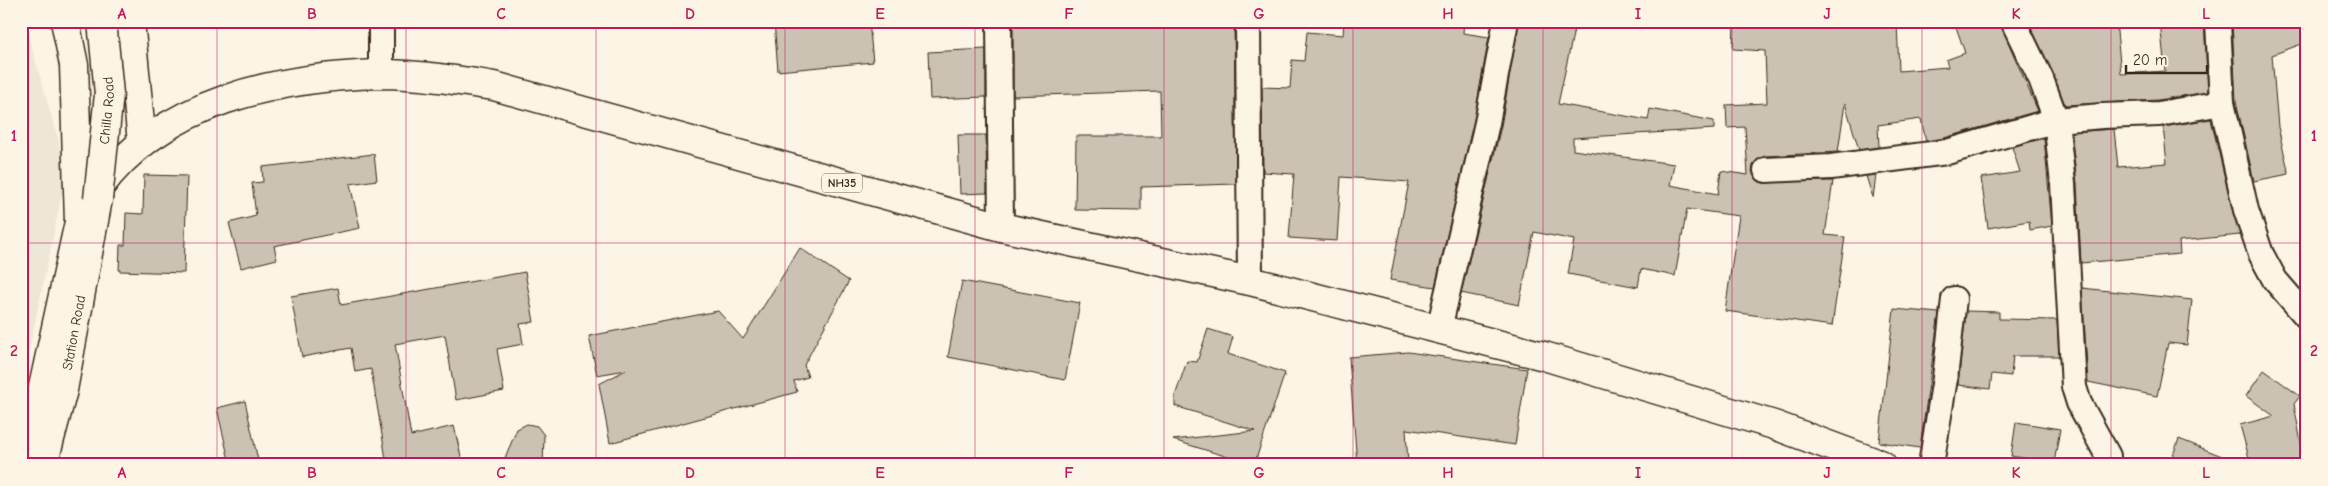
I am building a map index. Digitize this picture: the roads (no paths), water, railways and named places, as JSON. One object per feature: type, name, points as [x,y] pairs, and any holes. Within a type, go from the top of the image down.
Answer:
[{"type":"main road","points":[[65,21],[74,65],[79,222]]},
{"type":"main road","name":"Chilla Road","points":[[98,200],[109,94],[102,21]]},
{"type":"main road","points":[[130,21],[142,143]]},
{"type":"main road","name":"NH35","points":[[26,465],[79,222],[98,189],[142,143],[184,117],[239,94],[297,80],[381,74],[439,78],[494,86],[1001,227],[1250,281],[1544,356],[1765,423],[1882,465]]},
{"type":"main road","name":"Station Road","points":[[43,465],[63,390],[98,200]]},
{"type":"street","points":[[381,21],[381,74]]},
{"type":"street","points":[[999,21],[1001,227]]},
{"type":"street","points":[[1248,21],[1250,281]]},
{"type":"street","points":[[1439,329],[1486,123],[1506,21]]},
{"type":"street","points":[[2013,21],[2041,79],[2056,120],[2062,184],[2074,387],[2079,403],[2108,456],[2108,465]]},
{"type":"street","points":[[2218,21],[2222,103],[2246,210],[2261,254],[2275,280],[2307,317]]},
{"type":"street","points":[[1766,170],[1831,167],[1947,152],[2056,120],[2159,114],[2222,103]]},
{"type":"street","points":[[1931,465],[1945,378],[1954,299]]}]
